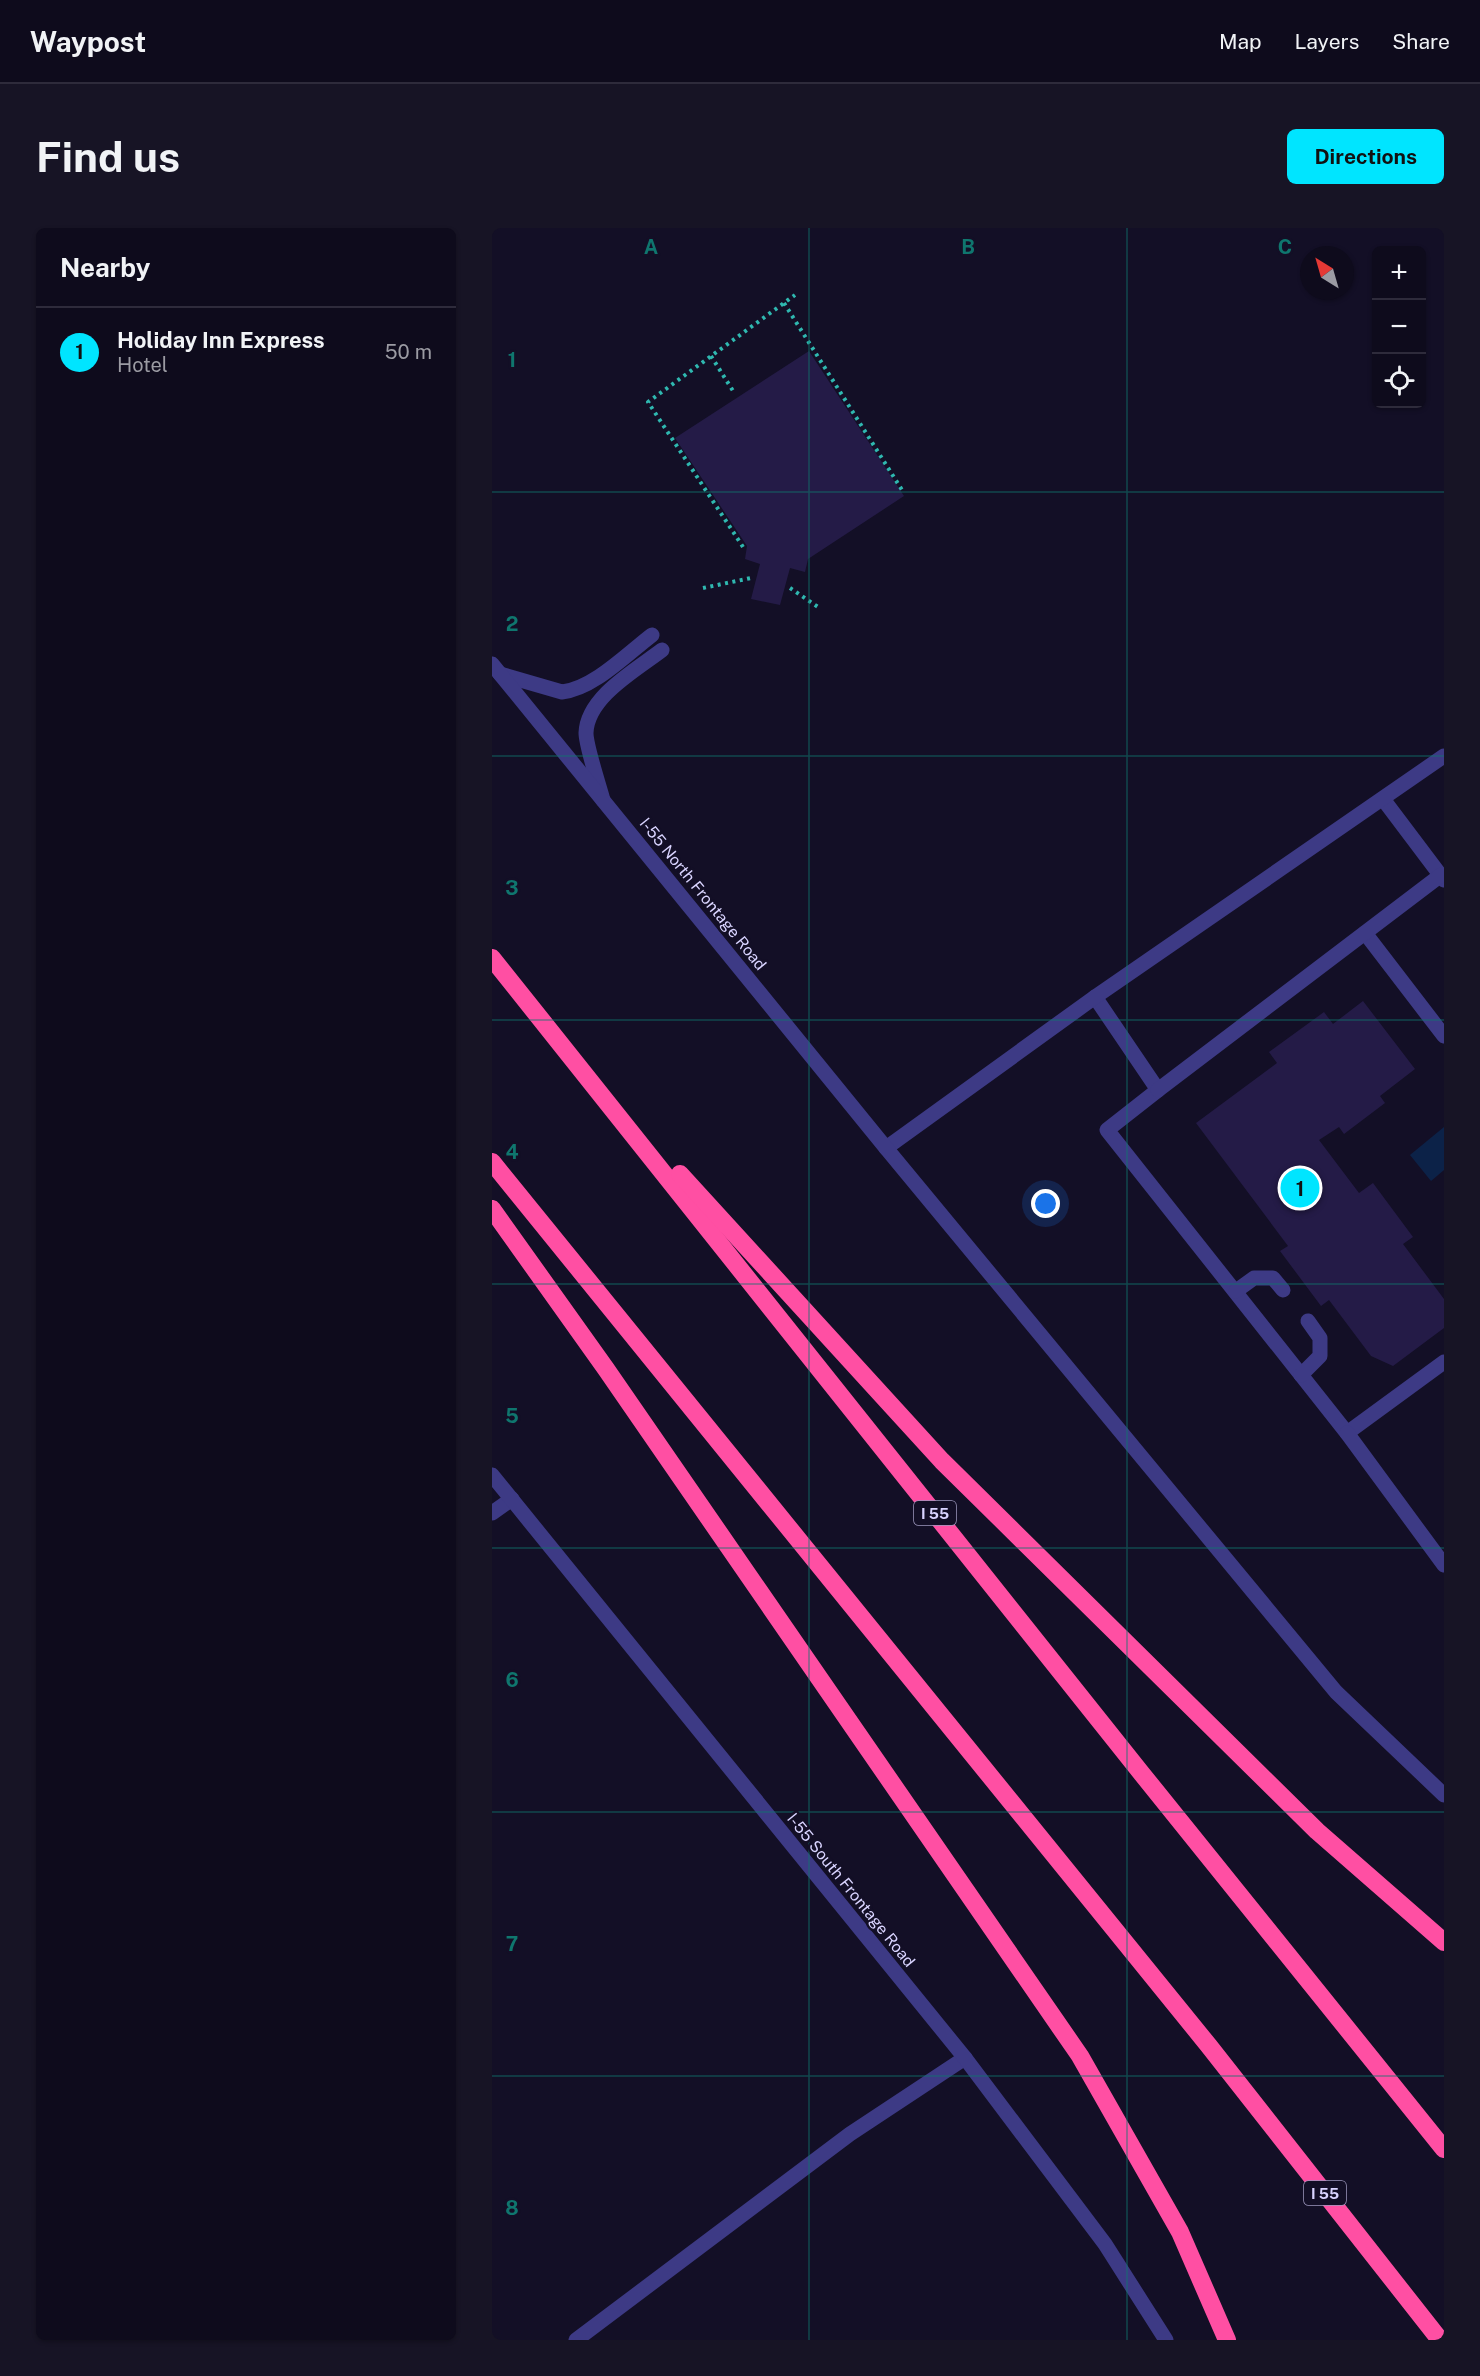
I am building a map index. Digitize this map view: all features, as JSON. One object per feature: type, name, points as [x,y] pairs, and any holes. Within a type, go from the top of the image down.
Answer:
[{"type":"highway","name":"I 55","points":[[492,958],[1157,1793],[1444,2149]]},
{"type":"highway","points":[[573,1058],[942,1461],[1317,1831],[1444,1942]]},
{"type":"highway","name":"I 55","points":[[492,1162],[1209,2046],[1440,2340]]},
{"type":"highway","points":[[492,1209],[606,1369],[1080,2056],[1180,2232],[1227,2340]]},
{"type":"street","points":[[496,669],[562,692],[570,692],[594,680],[652,635]]},
{"type":"street","points":[[603,800],[586,734],[591,712],[600,699],[662,650]]},
{"type":"street","name":"I-55 North Frontage Road","points":[[496,669],[886,1148],[1336,1692],[1444,1795]]},
{"type":"street","points":[[886,1148],[1095,997],[1444,756]]},
{"type":"street","points":[[1383,798],[1442,877],[1107,1130],[1347,1433],[1444,1565]]},
{"type":"street","points":[[1365,933],[1444,1036]]},
{"type":"street","points":[[1095,997],[1158,1090]]},
{"type":"street","points":[[1236,1291],[1254,1278],[1273,1278],[1283,1290]]},
{"type":"street","points":[[1301,1375],[1320,1356],[1320,1338],[1308,1321]]},
{"type":"street","points":[[1347,1433],[1444,1362]]},
{"type":"street","name":"I-55 South Frontage Road","points":[[492,1475],[964,2058],[1105,2244],[1166,2340]]},
{"type":"street","points":[[492,1514],[512,1499]]},
{"type":"street","points":[[576,2340],[850,2134],[964,2058]]},
{"type":"path","points":[[742,547],[648,402],[795,295]]},
{"type":"path","points":[[784,303],[902,490]]},
{"type":"path","points":[[711,356],[735,394]]},
{"type":"path","points":[[704,588],[751,578]]},
{"type":"path","points":[[790,588],[818,607]]},
{"type":"water","points":[[1444,1127],[1444,1170],[1431,1181],[1410,1155]]},
{"type":"building","points":[[809,351],[904,496],[808,559],[805,572],[790,568],[780,605],[751,599],[760,564],[745,559],[747,546],[675,438]]},
{"type":"building","points":[[1363,1001],[1415,1069],[1380,1096],[1385,1103],[1344,1134],[1339,1127],[1319,1140],[1359,1193],[1373,1183],[1413,1237],[1403,1244],[1444,1299],[1444,1328],[1393,1366],[1371,1356],[1329,1300],[1321,1306],[1280,1251],[1288,1246],[1196,1123],[1277,1063],[1269,1052],[1324,1012],[1333,1024]]},
{"type":"place","name":"Holiday Inn Express","points":[[1300,1188]]}]
